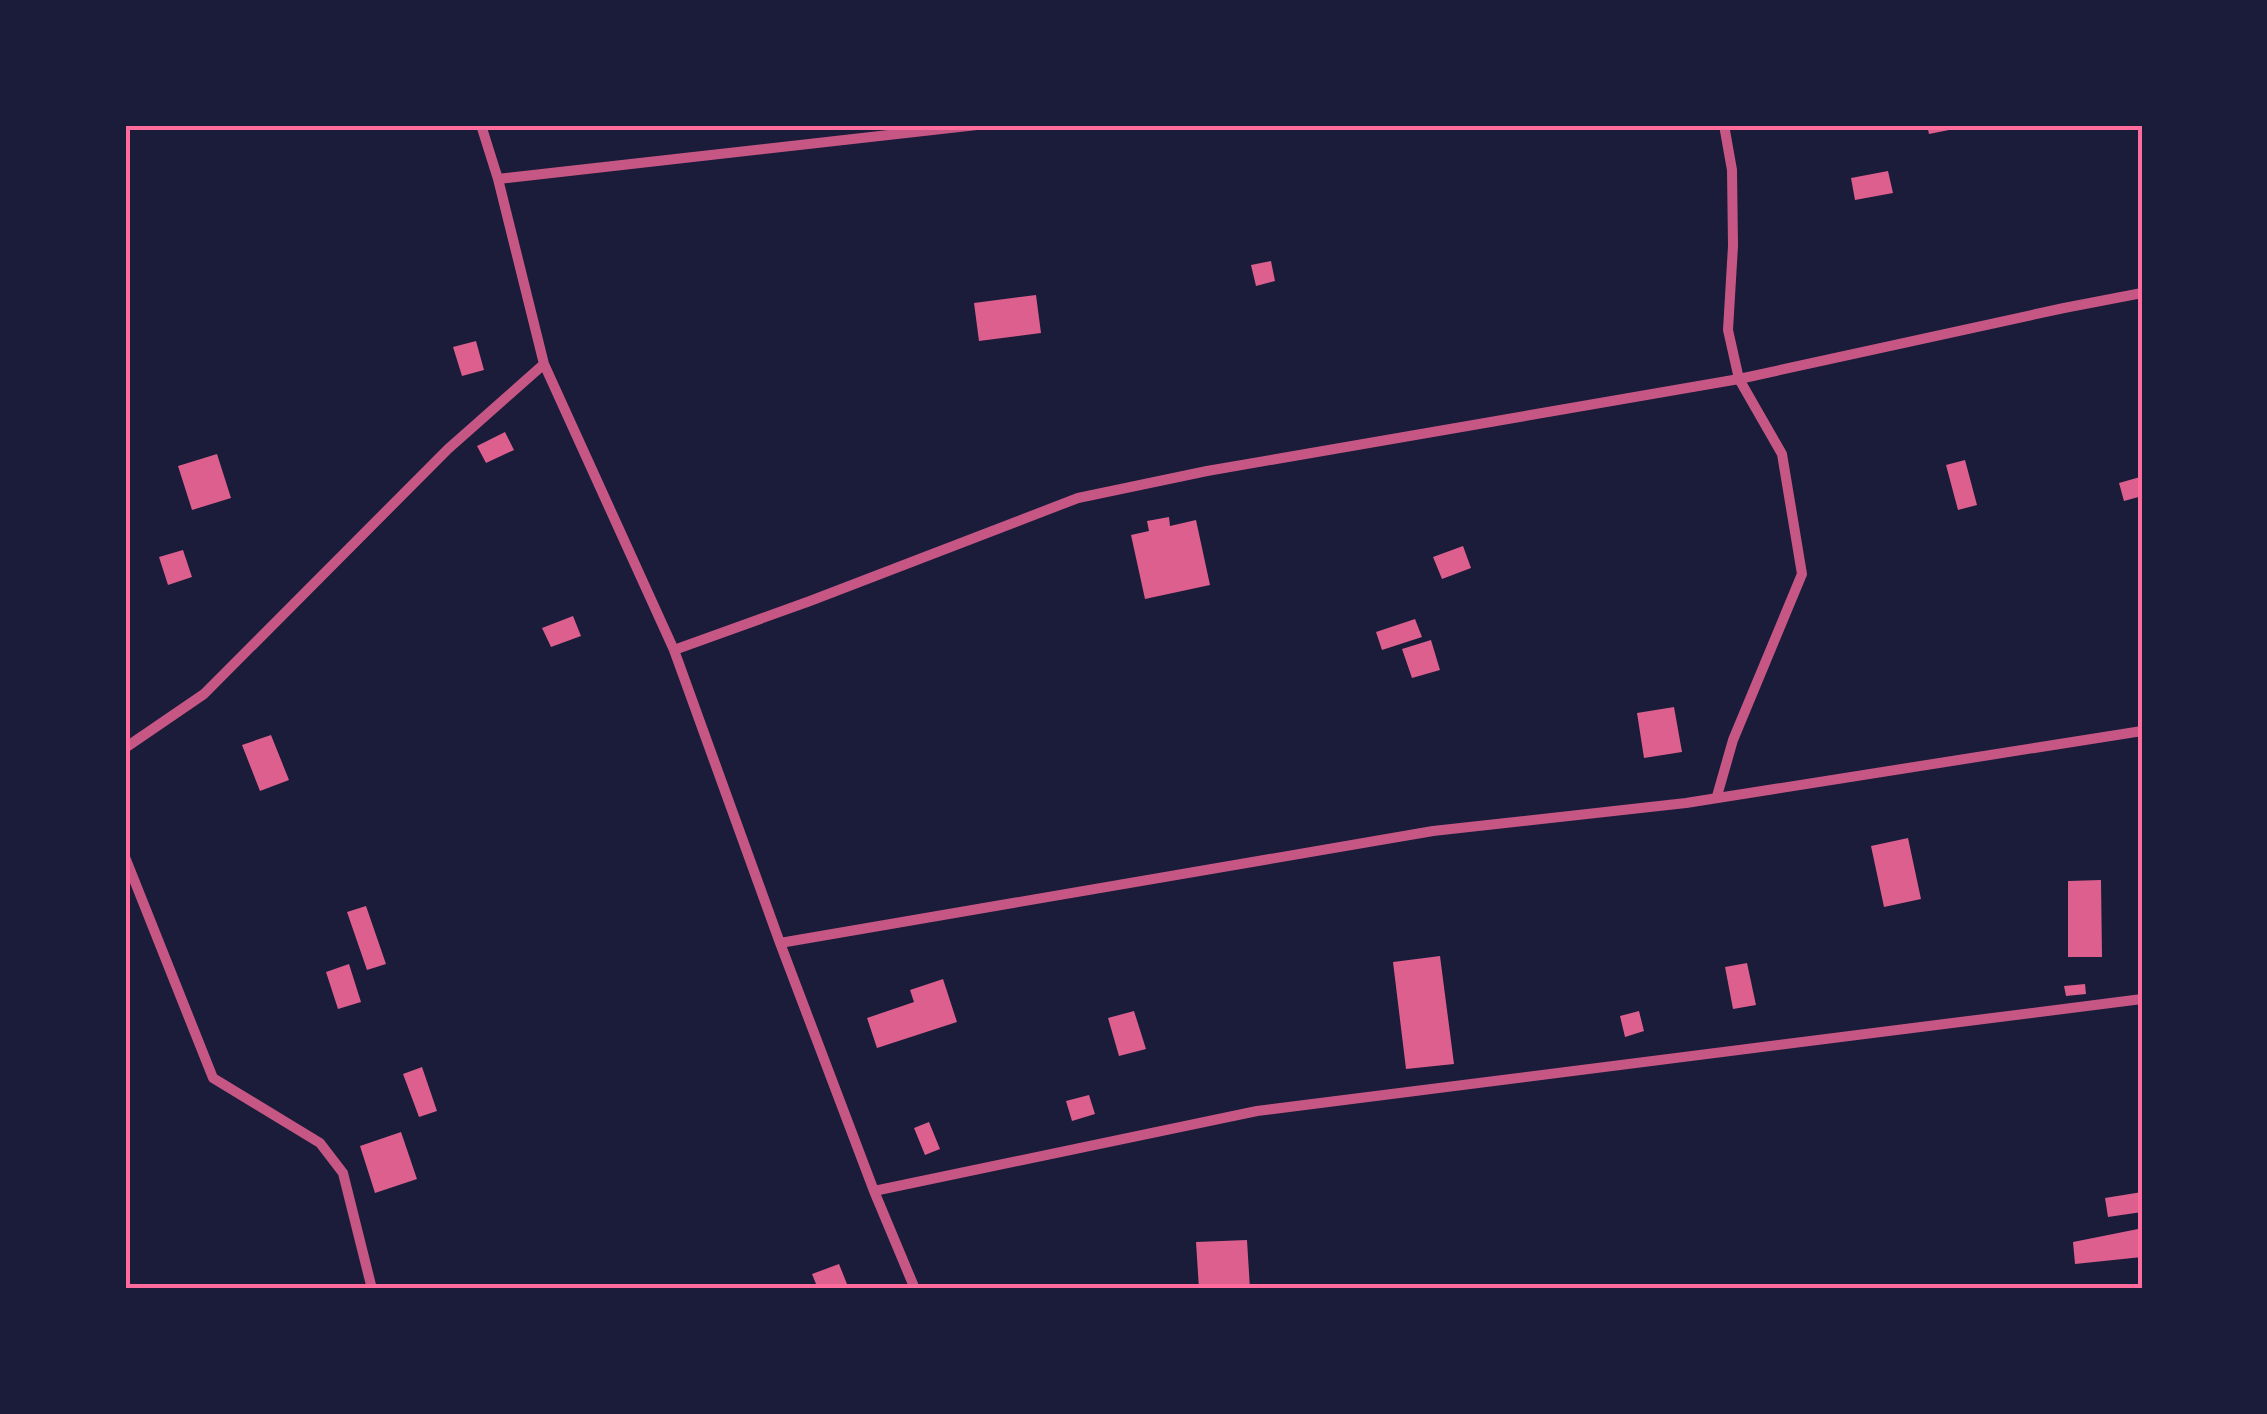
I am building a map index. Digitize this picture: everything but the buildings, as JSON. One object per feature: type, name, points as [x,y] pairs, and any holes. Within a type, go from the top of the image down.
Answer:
[{"type":"street","points":[[481,125],[544,364],[674,650],[780,943],[915,1289]]},
{"type":"street","points":[[498,179],[977,125]]},
{"type":"street","points":[[1718,796],[1733,740],[1802,574],[1782,454],[1740,378],[1728,330],[1732,170],[1724,125]]},
{"type":"street","points":[[674,650],[1078,498],[1207,471],[1740,378],[2142,293]]},
{"type":"street","points":[[125,748],[204,694],[448,449],[544,364]]},
{"type":"street","points":[[780,943],[1433,831],[1686,803],[2142,731]]},
{"type":"street","points":[[125,858],[213,1078],[320,1144],[342,1173],[372,1289]]},
{"type":"street","points":[[874,1190],[1257,1110],[2142,998]]}]
